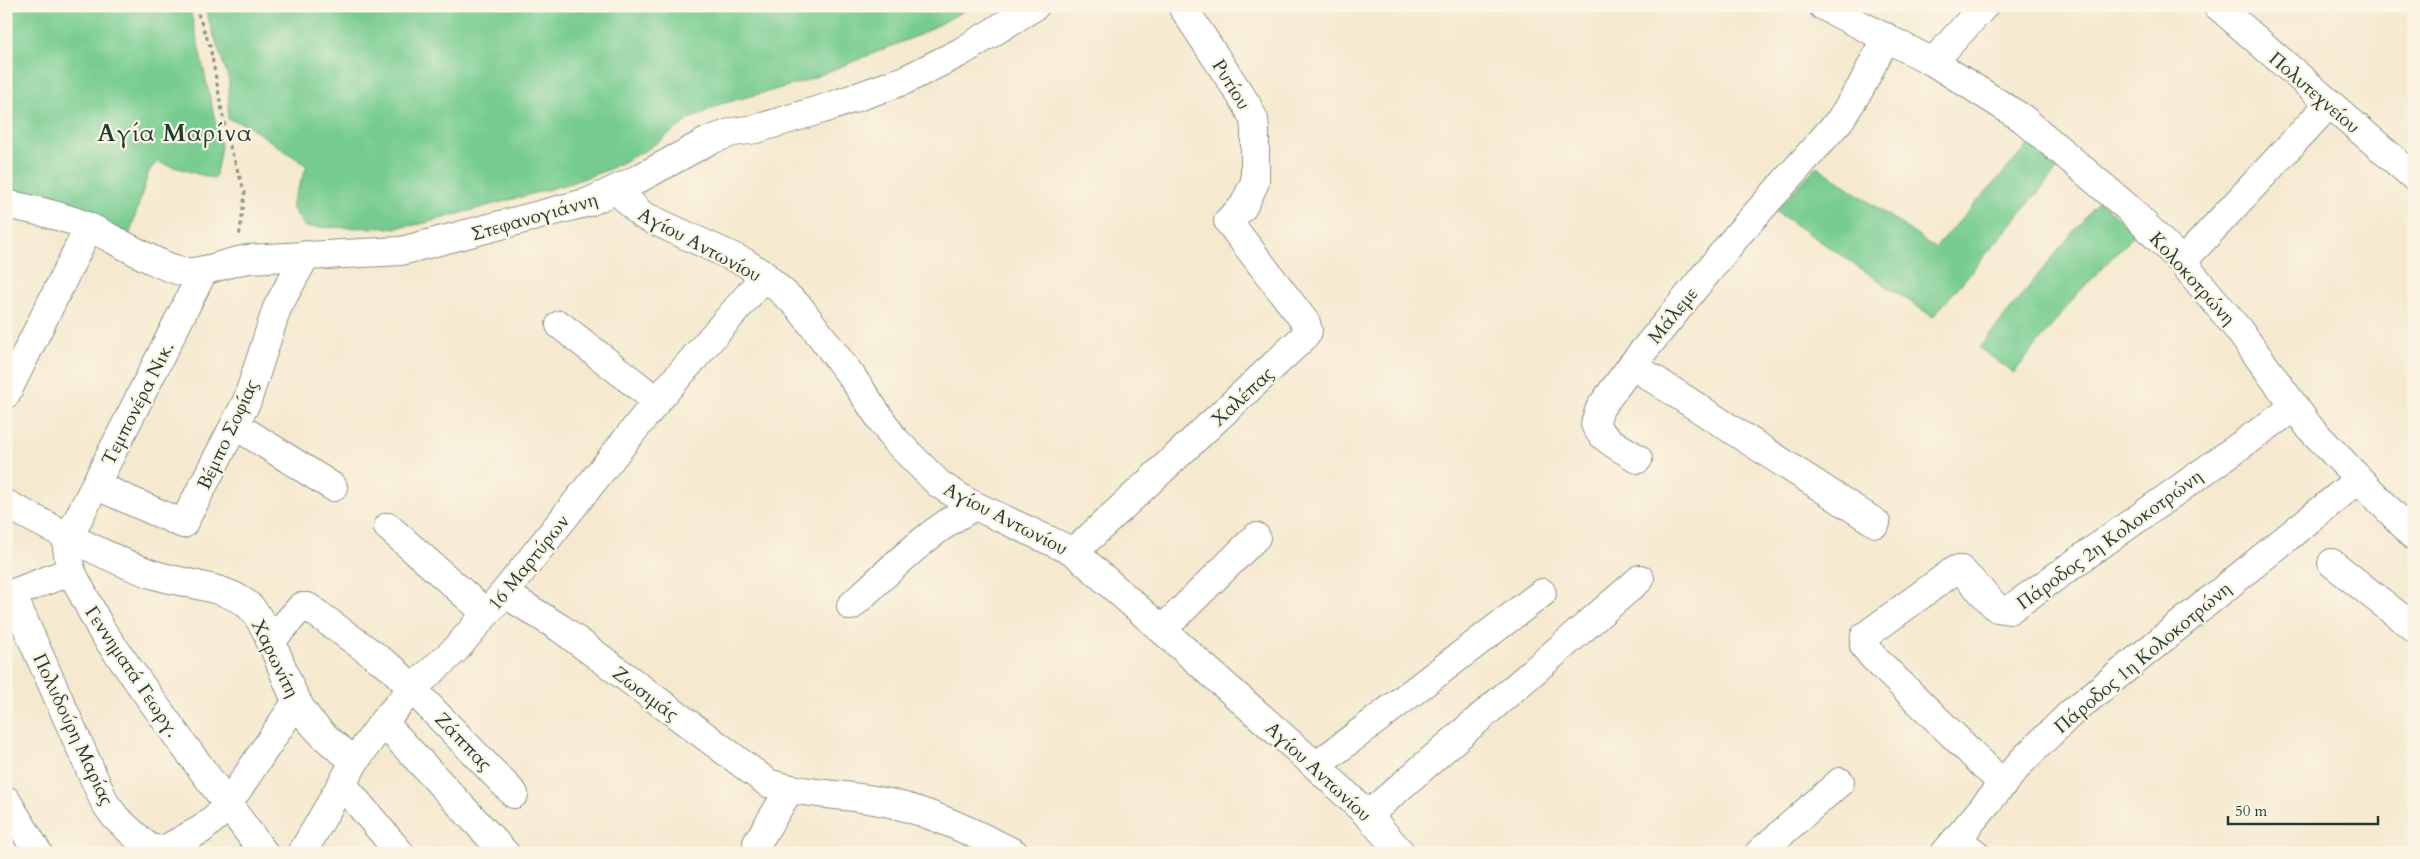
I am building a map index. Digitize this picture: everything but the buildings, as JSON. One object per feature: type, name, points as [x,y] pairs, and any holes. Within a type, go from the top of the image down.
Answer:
[{"type":"street","name":"Στεφανογιάννη","points":[[6,204],[89,228],[181,271],[204,270],[235,260],[389,253],[419,248],[576,206],[617,190],[708,141],[733,132],[756,129],[829,107],[905,80],[961,52],[1036,6]]},
{"type":"street","name":"Ρυτίου","points":[[1182,6],[1247,105],[1254,120],[1254,182],[1243,207],[1228,221]]},
{"type":"street","points":[[1823,6],[1886,36],[1933,62],[1984,6]]},
{"type":"street","name":"Πολυτεχνείου","points":[[2218,6],[2414,177]]},
{"type":"street","name":"Μάλεμε","points":[[1638,458],[1605,437],[1598,430],[1595,424],[1600,408],[1632,365],[1746,225],[1840,120],[1861,87],[1886,36]]},
{"type":"street","name":"Κολοκοτρώνη","points":[[1933,62],[2022,118],[2122,202],[2182,262],[2238,328],[2293,408],[2358,480],[2414,536]]},
{"type":"street","points":[[2182,262],[2329,104]]},
{"type":"street","name":"Αγίου Αντωνίου","points":[[617,190],[642,215],[744,262],[765,276],[799,307],[852,377],[882,424],[902,449],[938,484],[975,506],[1074,552],[1316,766],[1368,816],[1401,853]]},
{"type":"street","name":"Χαλέπας","points":[[1074,552],[1303,338],[1308,331],[1306,323],[1228,221]]},
{"type":"street","points":[[6,394],[89,228]]},
{"type":"street","name":"Βέμπο Σοφίας","points":[[95,485],[184,524],[247,401],[277,308],[306,256]]},
{"type":"street","name":"Τεμπονέρα Νικ.","points":[[69,537],[204,270]]},
{"type":"street","name":"16 Μαρτύρων","points":[[302,853],[325,817],[349,772],[384,722],[413,688],[455,650],[657,401],[765,276]]},
{"type":"street","points":[[560,325],[657,401]]},
{"type":"street","points":[[1632,365],[1876,523]]},
{"type":"street","name":"Πάροδος 2η Κολοκοτρώνη","points":[[2003,784],[1878,662],[1864,646],[1867,633],[1956,570],[1961,570],[1997,608],[2009,610],[2293,408]]},
{"type":"street","points":[[235,425],[333,487]]},
{"type":"street","name":"Πάροδος 1η Κολοκοτρώνη","points":[[1959,848],[2003,784],[2022,761],[2071,713],[2358,480]]},
{"type":"street","points":[[6,504],[69,537]]},
{"type":"street","points":[[852,606],[932,534],[955,517],[975,506]]},
{"type":"street","name":"Ζωσιμάς","points":[[388,527],[495,603],[560,628],[756,776],[768,783],[790,789],[875,800],[907,808],[960,827],[1014,853]]},
{"type":"street","name":"Γεννηματά Γεωργ.","points":[[69,537],[67,548],[70,571],[89,608],[112,646],[264,853]]},
{"type":"street","name":"Χαρωνίτη","points":[[69,537],[152,574],[224,593],[245,603],[259,619],[297,701],[349,772],[400,853]]},
{"type":"street","points":[[1163,629],[1256,537]]},
{"type":"street","points":[[2332,563],[2414,628]]},
{"type":"street","points":[[9,595],[70,571]]},
{"type":"street","points":[[1368,816],[1640,579]]},
{"type":"street","points":[[1316,766],[1542,593]]},
{"type":"street","name":"Πολυδούρη Μαρίας","points":[[9,595],[105,803],[129,831],[149,848],[167,849]]},
{"type":"street","name":"Ζάππας","points":[[270,642],[301,607],[308,608],[379,657],[413,688],[514,794]]},
{"type":"street","points":[[167,849],[212,822],[228,804],[297,701]]},
{"type":"street","points":[[384,722],[505,853]]},
{"type":"street","points":[[1759,853],[1840,782]]},
{"type":"street","points":[[760,853],[757,843],[790,789]]},
{"type":"street","points":[[6,800],[38,853]]},
{"type":"path","points":[[195,6],[210,46],[227,138],[245,193],[235,260]]},
{"type":"green space","points":[[6,6],[187,6],[191,13],[221,147],[215,179],[157,162],[149,171],[129,236],[56,201],[6,187]]},
{"type":"green space","points":[[204,6],[973,6],[919,35],[800,83],[721,104],[690,119],[648,149],[607,170],[568,184],[421,224],[393,228],[305,227],[291,206],[307,166],[247,125],[228,119],[229,80]]},
{"type":"green space","points":[[2033,140],[2062,164],[1933,317],[1775,211],[1817,166],[1935,248]]},
{"type":"green space","points":[[2099,200],[2135,234],[2079,292],[2014,373],[1979,348]]},
{"type":"district","name":"Αγία Μαρίνα","points":[[175,133]]}]
